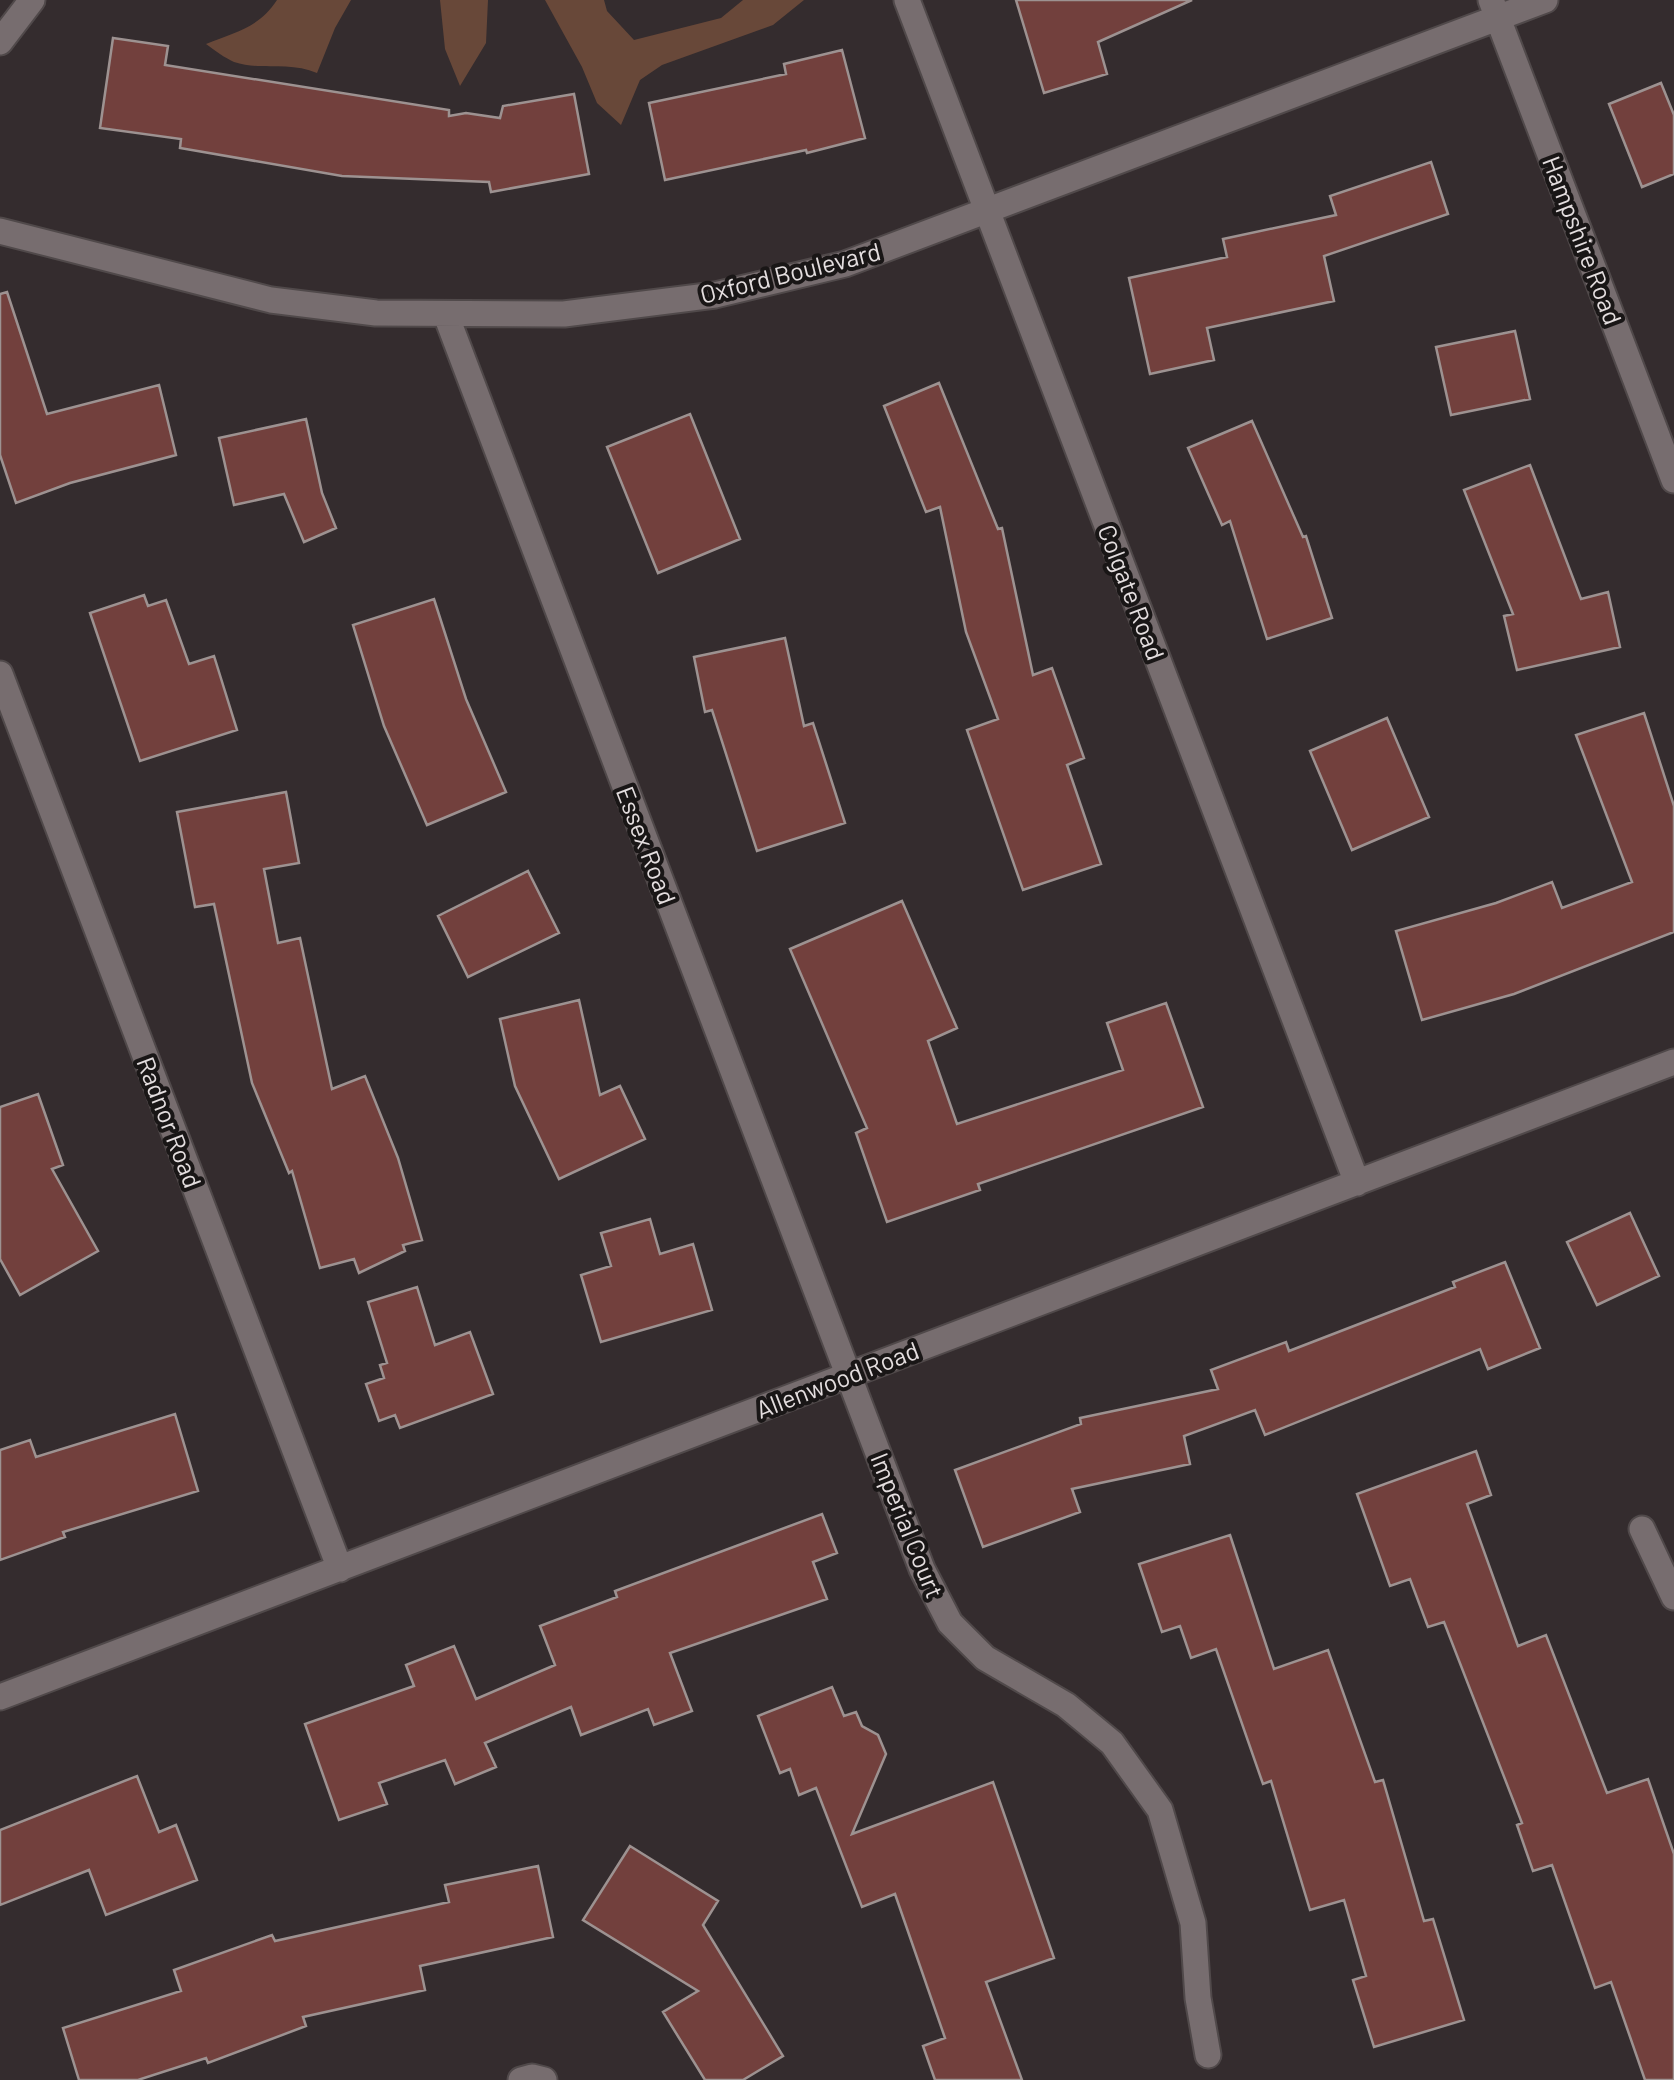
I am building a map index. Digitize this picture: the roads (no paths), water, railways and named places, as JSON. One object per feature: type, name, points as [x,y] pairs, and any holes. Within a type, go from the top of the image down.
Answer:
[{"type":"street","points":[[0,42],[32,0]]},
{"type":"street","name":"Colgate Road","points":[[908,0],[1357,1183]]},
{"type":"street","name":"Oxford Boulevard","points":[[0,231],[271,300],[376,312],[564,314],[714,295],[845,264],[1494,9],[1545,0]]},
{"type":"street","name":"Hampshire Road","points":[[1494,9],[1674,480]]},
{"type":"street","name":"Essex Road","points":[[446,315],[848,1375]]},
{"type":"street","name":"Radnor Road","points":[[0,674],[340,1569]]},
{"type":"street","name":"Allenwood Road","points":[[0,1698],[1674,1062]]},
{"type":"street","name":"Imperial Court","points":[[848,1375],[922,1569],[950,1623],[985,1658],[1066,1705],[1112,1743],[1160,1810],[1192,1923],[1198,1998],[1208,2054]]},
{"type":"street","points":[[1642,1529],[1674,1597]]},
{"type":"street","points":[[521,2080],[544,2080]]}]
